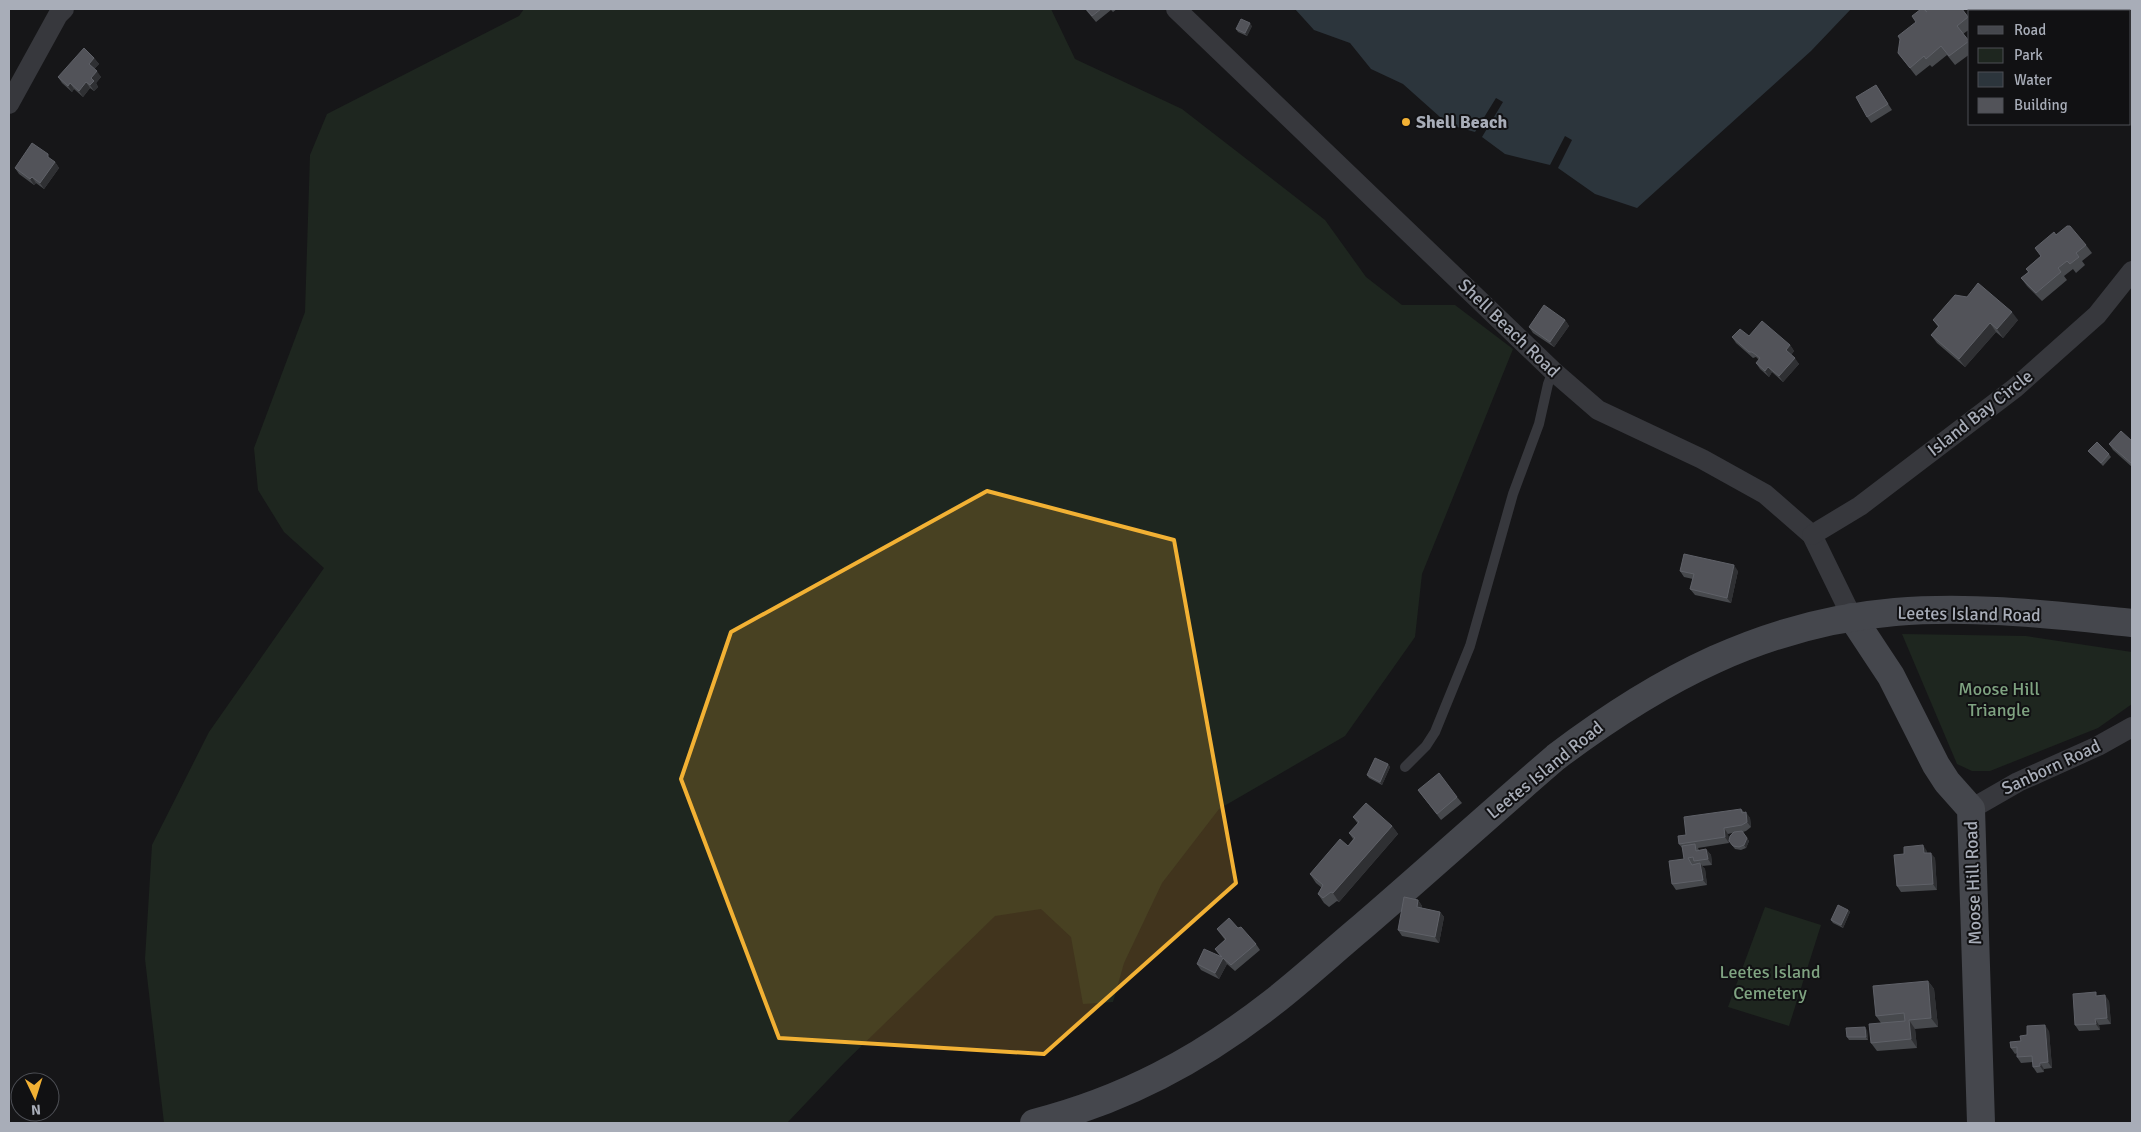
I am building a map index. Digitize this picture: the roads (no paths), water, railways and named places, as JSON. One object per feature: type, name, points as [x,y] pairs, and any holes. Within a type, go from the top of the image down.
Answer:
[{"type":"main road","name":"Leetes Island Road","points":[[1034,1123],[1085,1108],[1145,1084],[1175,1069],[1243,1025],[1301,980],[1556,757],[1600,724],[1638,699],[1687,672],[1728,653],[1807,626],[1852,617],[1895,612],[1943,610],[2030,614],[2132,623]]},
{"type":"main road","name":"Moose Hill Road","points":[[1852,617],[1891,676],[1936,765],[1947,782],[1971,808],[1981,1123]]},
{"type":"street","points":[[9,104],[58,15],[64,9]]},
{"type":"street","name":"Shell Beach Road","points":[[1176,9],[1553,371],[1598,410],[1702,459],[1765,494],[1812,534],[1852,617]]},
{"type":"street","name":"Island Bay Circle","points":[[1812,534],[1860,506],[2015,388],[2097,315],[2132,271]]},
{"type":"street","name":"Sanborn Road","points":[[1971,808],[2018,782],[2098,746],[2132,726]]},
{"type":"lane","points":[[1404,767],[1426,746],[1435,732],[1470,646],[1513,494],[1538,424],[1553,371]]},
{"type":"water","points":[[1295,9],[1851,9],[1811,51],[1637,208],[1595,194],[1558,168],[1572,140],[1565,136],[1550,165],[1505,154],[1482,137],[1503,102],[1496,98],[1475,132],[1457,127],[1440,117],[1403,84],[1371,69],[1350,43],[1314,30]]},
{"type":"place","name":"Shell Beach","points":[[1406,122]]},
{"type":"park label","name":"Moose Hill Triangle","points":[[1999,700]]},
{"type":"park label","name":"Leetes Island Cemetery","points":[[1770,982]]}]
